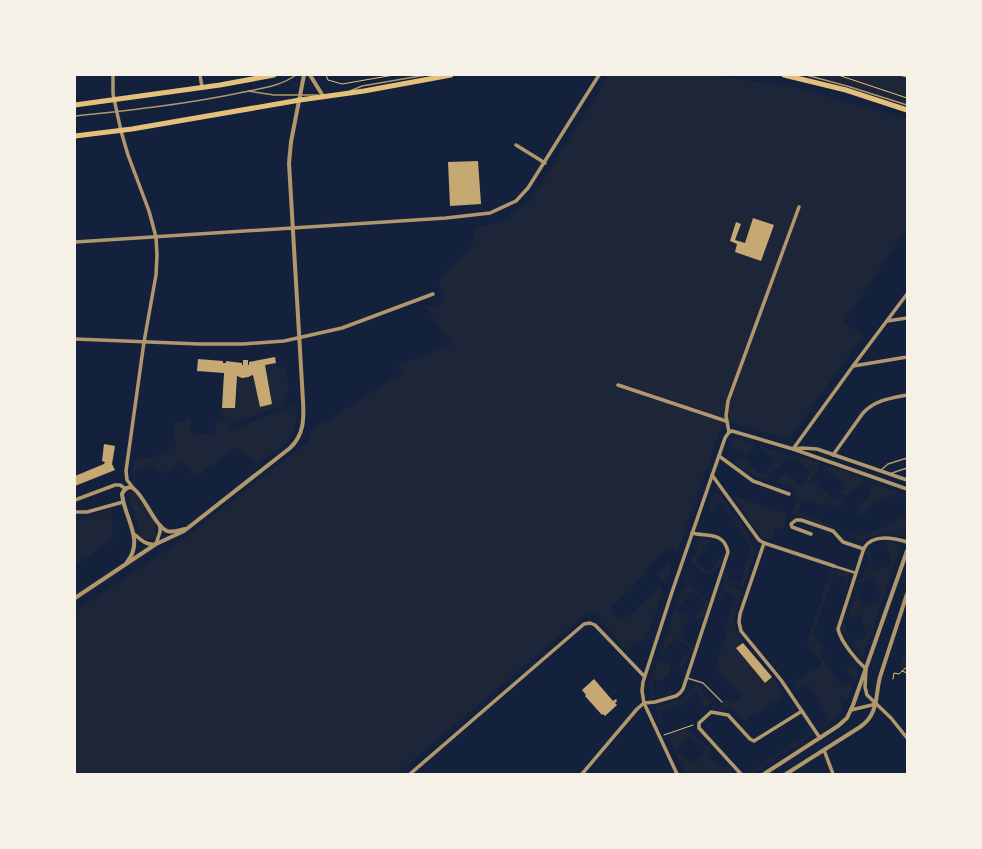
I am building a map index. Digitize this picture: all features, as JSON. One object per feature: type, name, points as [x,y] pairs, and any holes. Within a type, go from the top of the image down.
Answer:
[{"type":"main road","points":[[75,105],[274,75]]},
{"type":"main road","points":[[75,136],[121,131],[300,97],[347,93],[451,75]]},
{"type":"main road","points":[[784,75],[846,90],[907,110]]},
{"type":"street","points":[[113,75],[115,100],[126,150],[145,200],[156,237],[156,275],[144,342],[126,471],[127,480],[165,530],[170,531],[187,528]]},
{"type":"street","points":[[200,75],[202,87]]},
{"type":"street","points":[[75,598],[156,544],[181,533],[290,448],[297,440],[301,431],[304,409],[289,154],[304,75]]},
{"type":"street","points":[[310,75],[323,96]]},
{"type":"street","points":[[75,242],[462,217],[490,213],[516,201],[528,188],[599,75]]},
{"type":"street","points":[[516,145],[545,163]]},
{"type":"street","points":[[677,774],[644,703],[642,691],[644,676],[728,432],[726,412],[728,402],[799,207]]},
{"type":"street","points":[[75,339],[199,344],[242,344],[284,341],[348,326],[434,294]]},
{"type":"street","points":[[793,449],[907,294]]},
{"type":"street","points":[[887,321],[907,318]]},
{"type":"street","points":[[853,366],[907,357]]},
{"type":"street","points":[[618,385],[726,422]]},
{"type":"street","points":[[833,455],[868,408],[883,400],[907,396]]},
{"type":"street","points":[[728,432],[732,431],[793,449],[907,489]]},
{"type":"street","points":[[793,449],[812,448],[907,480]]},
{"type":"street","points":[[719,456],[753,481],[789,494]]},
{"type":"street","points":[[712,475],[759,540],[856,574]]},
{"type":"street","points":[[75,500],[115,485],[120,485],[126,489],[129,488],[135,490]]},
{"type":"street","points":[[124,565],[133,552],[134,541],[133,533],[123,502],[122,494],[126,489]]},
{"type":"street","points":[[75,512],[87,512],[123,502]]},
{"type":"street","points":[[811,534],[792,527],[791,524],[796,520],[804,521],[833,531],[843,542],[864,549]]},
{"type":"street","points":[[156,544],[160,525]]},
{"type":"street","points":[[133,533],[146,543],[152,545],[156,544]]},
{"type":"street","points":[[582,774],[629,717],[644,703],[658,702],[678,695],[683,690],[728,552],[726,545],[715,536],[692,533]]},
{"type":"street","points":[[907,542],[895,538],[886,538],[869,543],[864,549],[838,629],[841,637],[854,657],[866,670],[865,692],[891,718],[907,738]]},
{"type":"street","points":[[764,543],[742,607],[739,625],[742,632],[781,680],[820,738]]},
{"type":"street","points":[[764,774],[820,738],[847,718],[866,670],[907,551]]},
{"type":"street","points":[[786,774],[868,722],[876,704],[877,689],[880,677],[907,594]]},
{"type":"street","points":[[410,774],[584,624],[590,623],[595,625],[644,676]]},
{"type":"street","points":[[851,710],[876,704]]},
{"type":"street","points":[[741,774],[699,728],[699,723],[711,712],[727,715],[750,739],[754,741],[802,710]]},
{"type":"street","points":[[824,750],[833,774]]},
{"type":"lane","points":[[75,116],[179,103],[246,91],[278,84],[289,80],[296,75]]},
{"type":"lane","points":[[347,93],[362,86],[426,75]]},
{"type":"lane","points":[[806,75],[907,105]]},
{"type":"lane","points":[[900,75],[907,77]]},
{"type":"lane","points":[[246,91],[300,97]]},
{"type":"lane","points":[[880,471],[888,464],[907,458]]},
{"type":"lane","points":[[890,474],[907,468]]},
{"type":"lane","points":[[687,678],[703,683],[722,702]]},
{"type":"path","points":[[326,75],[328,80],[342,84],[394,75]]},
{"type":"path","points":[[838,75],[907,98]]},
{"type":"path","points":[[893,679],[894,673],[900,674],[907,667]]},
{"type":"path","points":[[902,671],[907,673]]},
{"type":"path","points":[[660,736],[699,723]]},
{"type":"shaded area","points":[[608,75],[710,75],[799,88],[907,119],[907,229],[844,321],[863,336],[788,440],[733,422],[721,428],[678,550],[675,551],[669,546],[646,570],[648,572],[637,580],[635,585],[611,609],[615,618],[624,620],[632,612],[633,613],[659,586],[662,589],[662,593],[646,639],[625,649],[596,615],[589,611],[397,774],[75,774],[75,611],[179,542],[311,439],[309,432],[402,373],[399,365],[452,344],[424,305],[438,305],[443,299],[444,296],[442,289],[437,283],[473,244],[474,228],[500,222],[529,203],[596,97]]},
{"type":"shaded area","points":[[811,75],[894,75],[907,79],[907,104],[843,83]]},
{"type":"shaded area","points":[[276,363],[277,367],[284,366],[289,388],[280,406],[228,425],[229,431],[295,405],[296,424],[290,440],[256,465],[248,454],[245,456],[238,448],[236,450],[234,448],[215,462],[216,464],[214,466],[212,465],[195,477],[183,461],[165,474],[162,471],[164,470],[163,468],[157,472],[152,465],[132,472],[134,462],[148,457],[149,459],[171,450],[170,448],[177,445],[173,433],[175,431],[175,421],[186,422],[187,418],[191,418],[191,433],[214,434],[216,421],[221,421],[224,423],[226,420],[218,410],[222,408],[235,408],[237,376],[242,378],[253,375],[260,407],[272,404],[265,365]]},
{"type":"shaded area","points":[[736,438],[753,443],[753,448],[747,455],[730,446]]},
{"type":"shaded area","points":[[759,445],[787,455],[778,469],[776,467],[774,468],[764,479],[751,475],[735,463],[739,458],[746,458],[753,468],[761,474],[764,474],[774,463],[774,460]]},
{"type":"shaded area","points":[[790,454],[819,463],[820,468],[807,483],[817,482],[817,485],[832,498],[835,498],[838,495],[844,500],[840,507],[826,503],[822,505],[795,497],[797,489],[776,482],[786,473],[800,485],[810,473],[810,471],[795,457],[789,459]]},
{"type":"shaded area","points":[[825,465],[862,477],[863,481],[859,487],[854,488],[848,495],[843,495],[839,493],[844,487],[844,484],[830,471],[825,473],[823,471]]},
{"type":"shaded area","points":[[873,484],[907,495],[907,500],[902,496],[895,495],[873,503],[863,514],[858,514],[857,509],[870,494],[871,491],[869,488]]},
{"type":"shaded area","points":[[130,492],[134,492],[146,508],[154,523],[156,535],[150,540],[140,537],[137,520],[128,495]]},
{"type":"shaded area","points":[[715,494],[721,496],[755,546],[756,550],[743,587],[724,581],[727,572],[730,572],[727,579],[740,583],[751,549],[750,545],[722,501],[714,506],[716,509],[711,512],[708,507]]},
{"type":"shaded area","points":[[733,496],[787,514],[783,530],[776,528],[772,540],[763,539]]},
{"type":"shaded area","points":[[798,499],[802,499],[798,512],[821,519],[821,522],[863,536],[888,526],[887,524],[907,516],[907,527],[904,537],[887,532],[858,541],[855,536],[792,514]]},
{"type":"shaded area","points":[[111,509],[113,538],[75,566],[75,520]]},
{"type":"shaded area","points":[[703,539],[709,540],[720,550],[712,543],[709,543],[696,559],[696,562],[708,571],[710,571],[723,552],[724,556],[722,562],[715,571],[709,575],[691,563],[686,579],[685,578],[692,557],[697,553],[696,544]]},
{"type":"shaded area","points":[[888,541],[901,545],[863,657],[861,658],[841,629],[845,616],[849,615],[857,592],[854,591],[856,585],[858,580],[862,578],[870,560],[869,556],[865,555],[868,547]],"holes":[[[884,543],[886,544],[892,564],[891,566],[877,570],[874,569],[869,549],[870,547]],[[872,578],[880,599],[878,602],[864,606],[862,605],[856,585]],[[859,614],[861,615],[867,635],[866,637],[852,642],[844,621],[845,619]]]},
{"type":"shaded area","points":[[670,561],[672,566],[666,583],[657,575]]},
{"type":"shaded area","points":[[834,567],[851,572],[846,587],[844,586],[846,578],[834,574],[813,634],[825,651],[820,655],[842,687],[853,680],[846,669],[852,665],[858,671],[847,700],[844,701],[840,696],[839,697],[843,705],[838,717],[820,729],[816,722],[820,727],[830,720],[807,682],[796,689],[799,695],[792,685],[822,664],[807,642],[831,570],[833,571]]},
{"type":"shaded area","points":[[686,580],[709,603],[702,619],[693,619],[705,603],[705,601],[694,592],[691,592],[678,608],[678,611],[692,620],[686,622],[680,633],[682,638],[694,647],[690,657],[682,666],[676,669],[690,648],[678,639],[675,639],[663,654],[660,652],[664,647],[665,637],[669,632],[668,628],[670,627],[676,603],[680,599],[680,591],[685,589],[687,584],[684,581]]},
{"type":"shaded area","points":[[723,583],[742,590],[736,610],[735,624],[736,630],[743,643],[737,648],[765,683],[772,677],[785,695],[747,719],[748,720],[745,723],[731,707],[726,707],[720,711],[718,709],[728,699],[733,704],[742,695],[715,668],[727,633],[723,631],[736,595],[724,591],[721,598],[718,597]]},
{"type":"shaded area","points":[[907,645],[907,675],[899,672]]},
{"type":"shaded area","points":[[658,659],[669,665],[671,670],[664,678],[664,682],[655,679],[651,690],[654,697],[667,693],[671,689],[675,691],[652,699],[648,687]]},
{"type":"shaded area","points":[[697,685],[702,686],[700,690],[712,702],[706,708],[702,703],[704,701],[696,691],[682,704],[660,711],[663,724],[656,707],[681,699]]},
{"type":"shaded area","points":[[686,729],[711,749],[706,756],[723,768],[729,766],[735,774],[708,774],[704,772],[701,774],[685,774],[668,734]],"holes":[[[689,737],[705,749],[697,762],[694,763],[677,751],[686,738]]]},
{"type":"shaded area","points":[[810,733],[810,736],[752,774],[746,774]]},
{"type":"building","points":[[478,161],[481,204],[450,206],[448,162]]},
{"type":"building","points":[[753,218],[774,225],[761,261],[735,252],[737,244],[730,241],[736,222],[741,224],[735,240],[745,243]]},
{"type":"building","points":[[275,357],[276,363],[265,365],[272,404],[260,407],[253,375],[242,378],[237,376],[235,408],[222,408],[224,373],[197,371],[198,359],[223,361],[223,363],[226,363],[226,361],[242,363],[242,365],[243,360],[248,360],[249,365],[249,362]]},
{"type":"building","points":[[104,444],[115,446],[112,464],[115,470],[75,486],[75,476],[104,464],[105,462],[102,461]]},
{"type":"building","points":[[743,643],[772,677],[765,683],[736,648]]},
{"type":"building","points":[[594,679],[613,701],[616,699],[617,701],[615,703],[617,705],[605,716],[603,714],[602,715],[585,696],[586,695],[582,690]]}]
